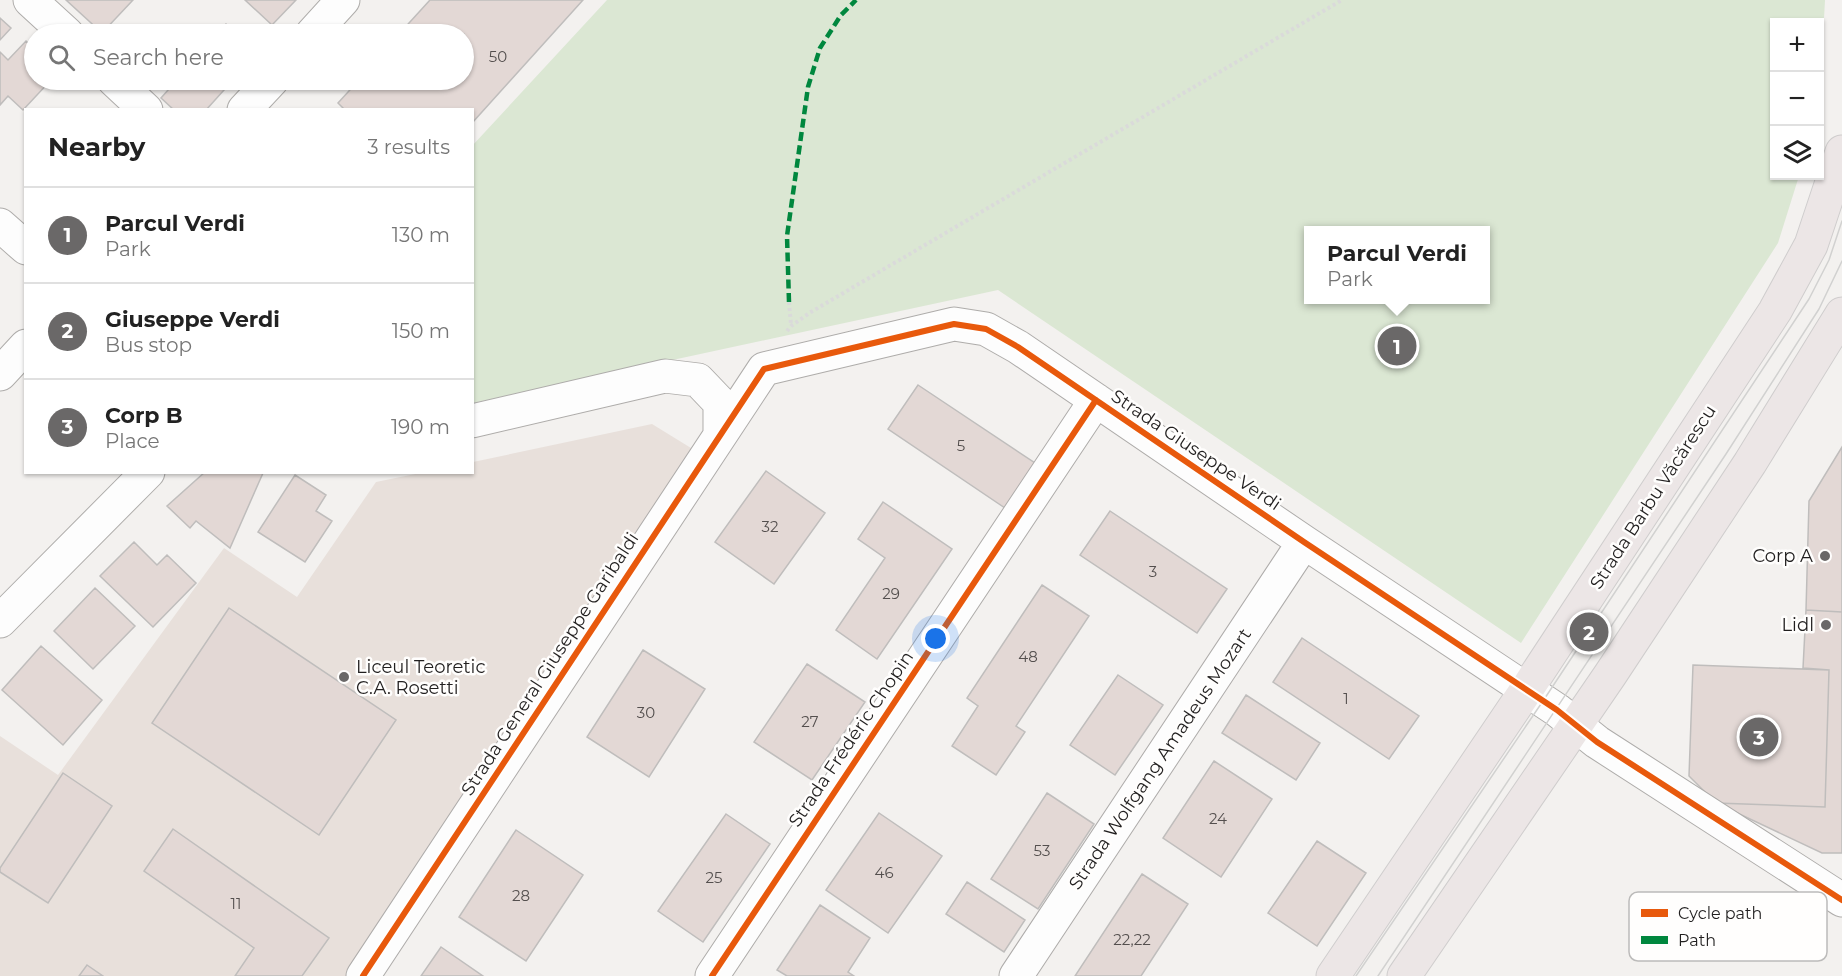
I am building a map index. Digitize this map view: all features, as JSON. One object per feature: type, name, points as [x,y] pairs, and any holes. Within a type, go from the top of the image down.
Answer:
[{"type":"main road","name":"Strada Barbu Văcărescu","points":[[1333,976],[1526,690],[1791,284],[1823,213],[1842,152]]},
{"type":"main road","points":[[1404,976],[1576,725],[1750,464],[1842,314]]},
{"type":"street","points":[[30,0],[56,24]]},
{"type":"street","points":[[321,24],[343,0]]},
{"type":"street","points":[[125,90],[144,108]]},
{"type":"street","points":[[246,108],[263,90]]},
{"type":"street","points":[[0,225],[24,246]]},
{"type":"street","name":"Strada Giuseppe Verdi","points":[[764,369],[954,324],[986,329],[1018,346],[1304,542],[1526,690],[1607,748],[1842,900]]},
{"type":"street","points":[[0,374],[24,348]]},
{"type":"street","name":"Strada General Giuseppe Garibaldi","points":[[363,976],[764,369]]},
{"type":"street","points":[[474,421],[665,376],[698,380],[720,403],[720,433]]},
{"type":"street","name":"Strada Frédéric Chopin","points":[[712,976],[1096,400]]},
{"type":"street","points":[[0,621],[146,474]]},
{"type":"street","name":"Strada Wolfgang Amadeus Mozart","points":[[1016,976],[1304,542]]},
{"type":"path","points":[[789,302],[790,326],[1342,0]]},
{"type":"shaded area","name":"Liceul Teoretic C.A. Rosetti","points":[[652,424],[704,456],[363,976],[0,976],[0,736],[58,775],[224,548],[297,597],[376,482],[415,474],[474,474],[474,462]]},
{"type":"green space","points":[[607,0],[1825,0],[1824,19],[1770,18],[1770,180],[1798,180],[1778,243],[1521,643],[998,290],[474,403],[474,144]]},
{"type":"building","points":[[66,0],[133,0],[110,24],[92,24]]},
{"type":"building","points":[[245,0],[296,0],[271,24]]},
{"type":"building","points":[[430,0],[583,0],[474,121],[474,108],[343,108],[338,103],[350,90],[474,90],[474,24],[408,24]]},
{"type":"building","points":[[0,18],[11,28],[0,40]]},
{"type":"building","points":[[24,43],[24,90],[42,90],[23,110],[8,96],[0,105],[0,52],[8,60]]},
{"type":"building","points":[[168,90],[224,90],[208,108],[172,108],[161,98]]},
{"type":"building","points":[[918,385],[1035,463],[1005,508],[888,429]]},
{"type":"building","name":"Corp A","points":[[1842,447],[1842,612],[1806,610],[1809,501]]},
{"type":"building","points":[[766,471],[825,513],[774,584],[715,542]]},
{"type":"building","points":[[203,474],[263,474],[230,548],[196,521],[190,528],[167,506]]},
{"type":"building","points":[[295,475],[326,495],[316,511],[332,521],[305,562],[258,532]]},
{"type":"building","points":[[883,502],[952,549],[877,659],[836,630],[885,558],[858,539]]},
{"type":"building","points":[[1110,511],[1227,589],[1197,633],[1080,555]]},
{"type":"building","points":[[134,542],[157,565],[167,555],[196,583],[153,627],[100,576]]},
{"type":"building","points":[[1042,585],[1089,616],[1016,726],[1025,732],[996,775],[952,746],[978,706],[967,698]]},
{"type":"building","points":[[95,588],[135,626],[93,669],[54,631]]},
{"type":"building","points":[[229,608],[396,720],[319,835],[152,723]]},
{"type":"building","points":[[1806,610],[1842,612],[1842,853],[1822,853],[1716,803],[1825,807],[1829,670],[1803,668]]},
{"type":"building","points":[[1302,638],[1419,716],[1389,759],[1273,682]]},
{"type":"building","points":[[41,646],[102,700],[63,745],[2,690]]},
{"type":"building","points":[[643,650],[705,689],[649,777],[587,737]]},
{"type":"building","points":[[807,664],[865,702],[812,780],[754,742]]},
{"type":"building","points":[[1693,665],[1829,670],[1825,807],[1716,803],[1689,776]]},
{"type":"building","points":[[1118,675],[1163,705],[1115,775],[1070,745]]},
{"type":"building","points":[[1246,695],[1320,743],[1296,780],[1222,733]]},
{"type":"building","points":[[1214,761],[1272,799],[1221,877],[1163,838]]},
{"type":"building","points":[[63,773],[112,806],[48,903],[0,872],[0,868]]},
{"type":"building","points":[[1047,793],[1094,824],[1038,909],[991,879]]},
{"type":"building","points":[[879,813],[942,856],[888,933],[826,890]]},
{"type":"building","points":[[726,814],[770,844],[703,942],[658,911]]},
{"type":"building","points":[[173,829],[329,938],[302,976],[235,976],[254,948],[144,871]]},
{"type":"building","points":[[516,830],[583,875],[526,961],[459,917]]},
{"type":"building","points":[[1317,841],[1366,873],[1317,946],[1268,913]]},
{"type":"building","points":[[1142,874],[1188,904],[1141,976],[1075,976]]},
{"type":"building","points":[[967,882],[1025,920],[1004,952],[946,914]]},
{"type":"building","points":[[820,905],[870,938],[848,972],[854,976],[787,976],[777,970]]},
{"type":"building","points":[[441,947],[483,976],[421,976]]},
{"type":"building","points":[[87,965],[103,976],[79,976]]},
{"type":"tram line","points":[[1356,976],[1543,701],[1809,299],[1829,260],[1842,221]]},
{"type":"tram line","points":[[1378,976],[1726,454],[1819,309],[1842,261]]},
{"type":"marked path","points":[[789,302],[787,236],[808,87],[820,48],[841,15],[856,0]]},
{"type":"cycle path","points":[[363,976],[764,369],[954,324],[986,329],[1018,347],[1304,542],[1557,710],[1597,742],[1842,900]]},
{"type":"cycle path","points":[[712,976],[1096,400]]},
{"type":"place","name":"Parcul Verdi","points":[[1397,346]]},
{"type":"place","name":"Corp A","points":[[1825,556]]},
{"type":"place","name":"Lidl","points":[[1826,625]]},
{"type":"place","name":"Giuseppe Verdi","points":[[1589,632]]},
{"type":"place","name":"Liceul Teoretic C.A. Rosetti","points":[[344,677]]},
{"type":"place","name":"Corp B","points":[[1759,737]]}]
